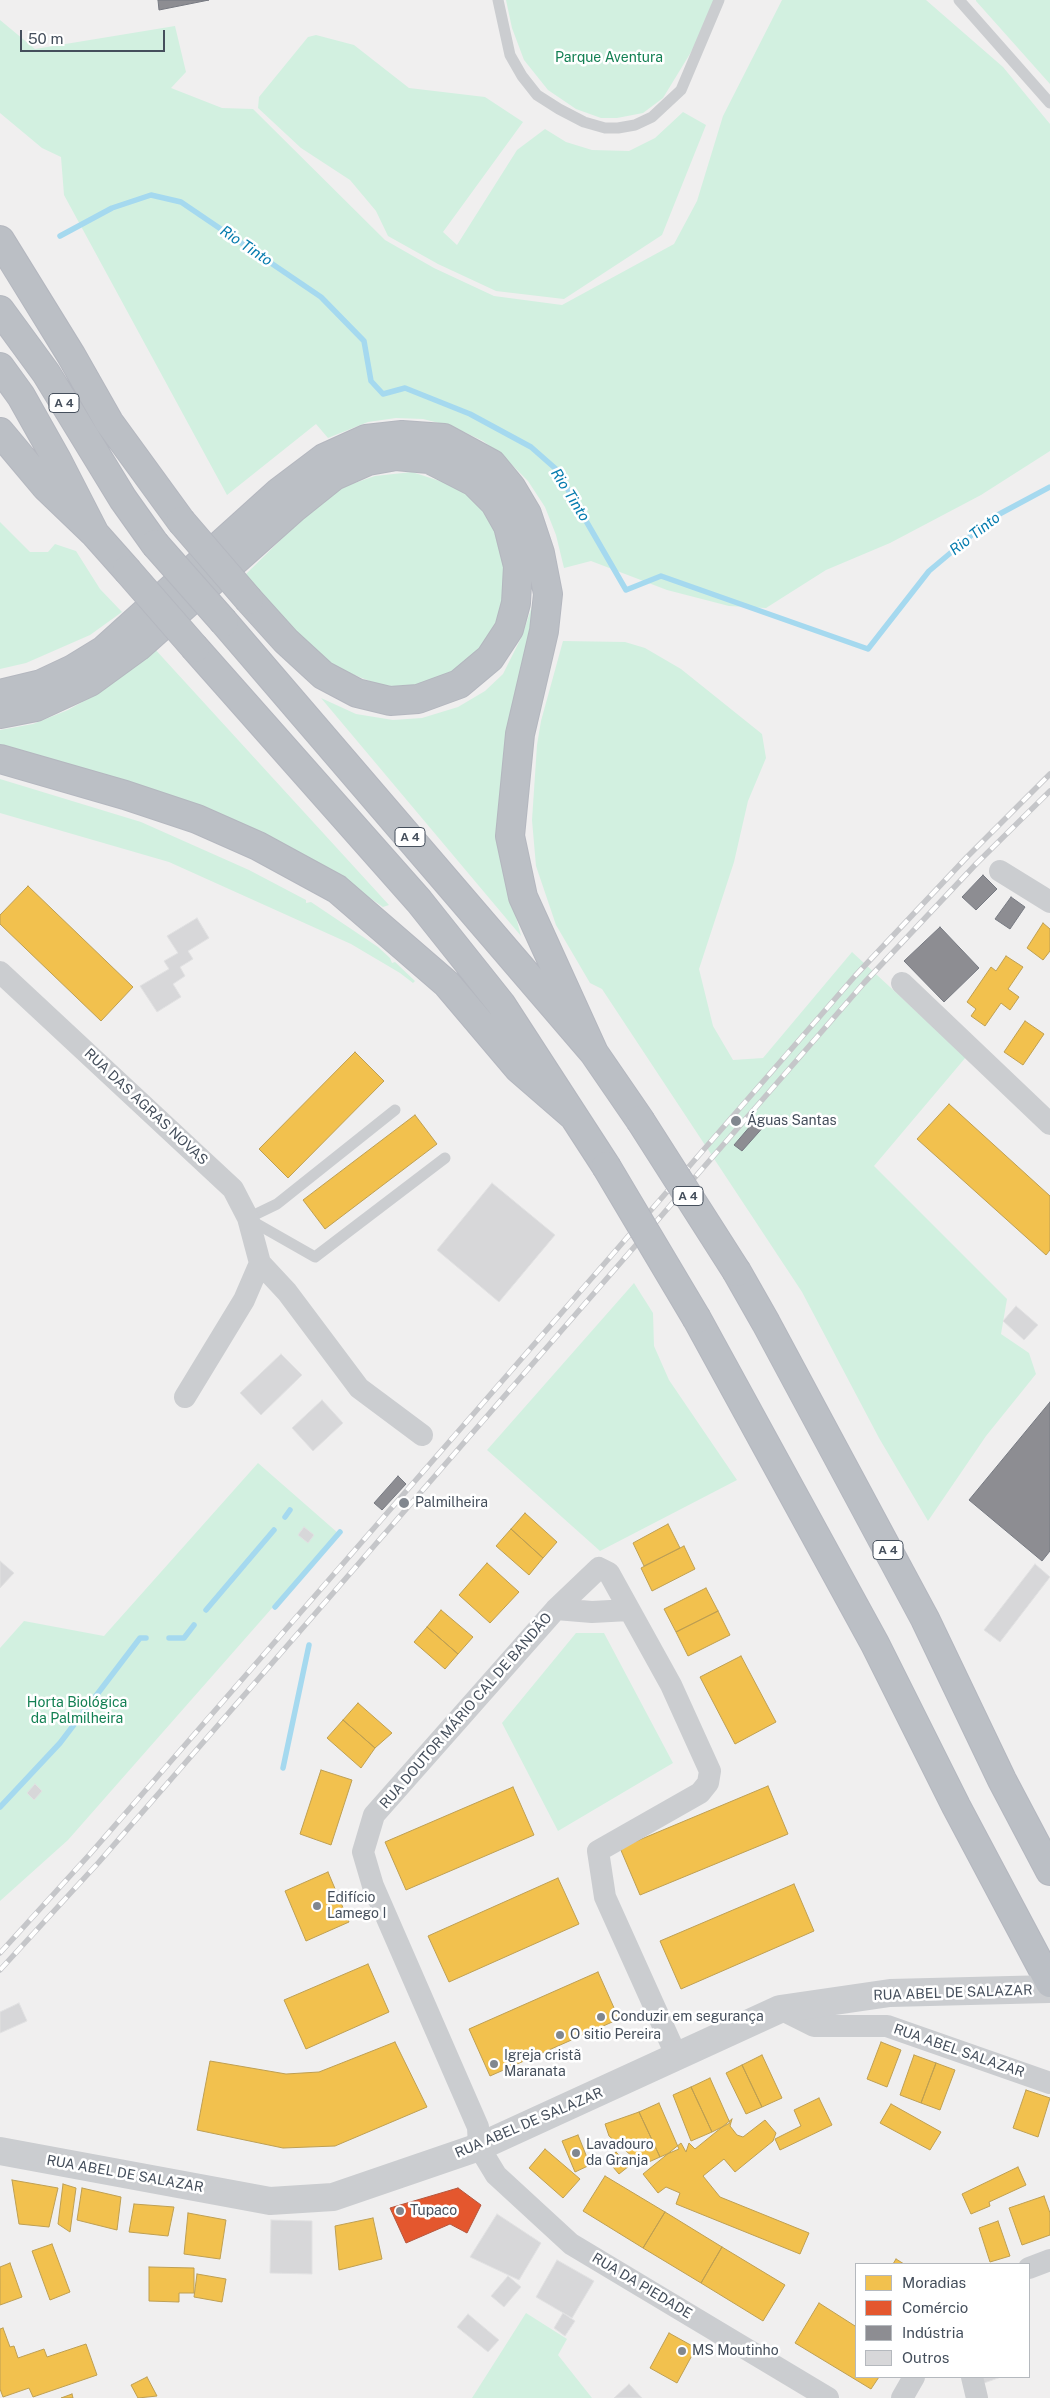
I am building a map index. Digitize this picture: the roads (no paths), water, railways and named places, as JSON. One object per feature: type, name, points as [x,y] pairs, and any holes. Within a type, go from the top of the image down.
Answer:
[{"type":"highway","points":[[0,240],[71,355],[109,422],[181,521],[249,600],[286,641],[323,675],[357,693],[390,701],[418,699],[459,684],[490,658],[509,629],[516,603],[518,566],[508,526],[495,502],[474,482],[429,459],[396,456],[368,461],[334,476],[314,492],[138,647],[90,682],[36,707],[0,714]]},
{"type":"highway","name":"A 4","points":[[0,310],[46,373],[122,499],[156,544],[594,1053],[640,1120],[766,1323],[925,1620],[1002,1780],[1050,1871]]},
{"type":"highway","name":"A 4","points":[[0,366],[21,396],[53,452],[95,534]]},
{"type":"highway","name":"A 4","points":[[0,432],[46,487],[95,534],[419,901],[501,1004],[606,1166],[697,1319],[875,1644],[1050,1983]]},
{"type":"highway","points":[[0,694],[41,684],[73,669],[104,650],[279,492],[324,458],[366,439],[402,435],[444,438],[492,464],[511,487],[527,514],[540,553],[548,594],[544,631],[520,734],[510,836],[523,897],[594,1053]]},
{"type":"highway","points":[[0,759],[125,795],[197,819],[258,846],[337,889],[447,984],[519,1069],[572,1115]]},
{"type":"street","points":[[1000,871],[1050,902]]},
{"type":"street","name":"RUA DAS AGRAS NOVAS","points":[[0,972],[234,1189],[248,1218],[260,1263],[287,1292],[359,1388],[422,1435]]},
{"type":"street","points":[[902,982],[1050,1124]]},
{"type":"street","points":[[185,1397],[244,1300],[260,1263]]},
{"type":"street","name":"RUA DOUTOR MÁRIO CAL DE BANDÃO","points":[[479,2147],[478,2127],[373,1886],[363,1852],[374,1815],[556,1609],[599,1568],[609,1573],[671,1686],[710,1771],[708,1783],[700,1793],[598,1851],[605,1897],[677,2057]]},
{"type":"street","name":"RUA DOUTOR MÁRIO CAL DE BANDÃO","points":[[556,1609],[592,1612],[629,1610]]},
{"type":"street","name":"RUA ABEL DE SALAZAR","points":[[0,2151],[270,2201],[333,2197],[479,2147],[780,2009],[890,1993],[1050,1989]]},
{"type":"street","name":"RUA ABEL SALAZAR","points":[[780,2009],[814,2026],[887,2026],[1050,2083]]},
{"type":"street","name":"RUA DA PIEDADE","points":[[479,2147],[496,2175],[571,2244],[828,2398]]},
{"type":"street","points":[[1030,2268],[1050,2260]]},
{"type":"street","points":[[902,2398],[913,2378]]},
{"type":"street","points":[[972,2378],[976,2398]]},
{"type":"lane","points":[[498,0],[510,55],[522,76],[537,95],[559,110],[584,122],[605,128],[636,125],[652,117],[681,90],[719,0]]},
{"type":"lane","points":[[959,0],[1050,103]]},
{"type":"lane","points":[[248,1218],[277,1204],[395,1110]]},
{"type":"lane","points":[[248,1218],[315,1257],[444,1158]]},
{"type":"waterway","name":"Rio Tinto","points":[[60,236],[112,208],[151,195],[181,202],[321,297],[364,341],[371,381],[383,394],[405,388],[470,414],[531,447],[556,469],[626,590],[661,576],[868,649],[929,571],[992,518],[1050,487]]},
{"type":"waterway","points":[[285,1517],[290,1510]]},
{"type":"waterway","points":[[206,1610],[274,1530]]},
{"type":"waterway","points":[[275,1607],[340,1532]]},
{"type":"waterway","points":[[169,1638],[184,1638],[194,1625]]},
{"type":"waterway","points":[[0,1807],[60,1743],[140,1638],[146,1638]]},
{"type":"waterway","points":[[283,1768],[309,1645]]},
{"type":"railway","points":[[0,1953],[90,1854],[855,976],[967,857],[1050,774]]},
{"type":"railway","points":[[0,1970],[99,1862],[864,983],[976,864],[1050,791]]},
{"type":"place","name":"Águas Santas","points":[[736,1121]]},
{"type":"place","name":"Palmilheira","points":[[404,1503]]},
{"type":"place","name":"Edifício Lamego I","points":[[317,1906]]},
{"type":"place","name":"Conduzir em segurança","points":[[601,2017]]},
{"type":"place","name":"O sitio Pereira","points":[[560,2035]]},
{"type":"place","name":"Igreja cristã Maranata","points":[[494,2064]]},
{"type":"place","name":"Lavadouro da Granja","points":[[576,2153]]},
{"type":"place","name":"Tupaco","points":[[400,2211]]},
{"type":"place","name":"MS Moutinho","points":[[682,2351]]},
{"type":"park label","name":"Parque Aventura","points":[[609,58]]},
{"type":"park label","name":"Horta Biológica da Palmilheira","points":[[77,1712]]}]
